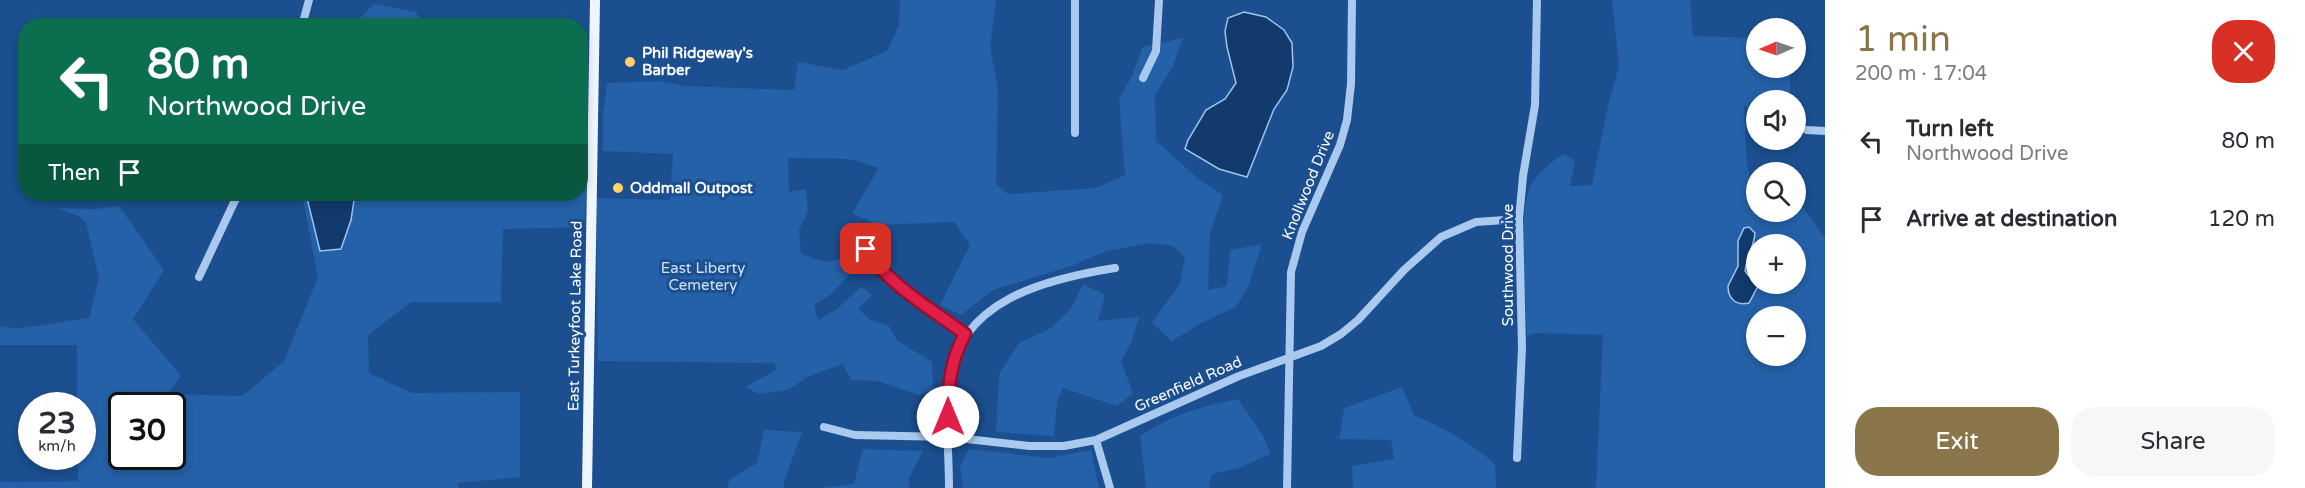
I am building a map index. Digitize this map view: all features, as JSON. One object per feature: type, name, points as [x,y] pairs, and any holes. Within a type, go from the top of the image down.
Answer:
[{"type":"main road","name":"East Turkeyfoot Lake Road","points":[[587,488],[595,0]]},
{"type":"street","points":[[304,18],[309,0]]},
{"type":"street","points":[[1075,0],[1075,133]]},
{"type":"street","points":[[1143,78],[1156,51],[1159,0]]},
{"type":"street","name":"Knollwood Drive","points":[[1287,488],[1290,282],[1295,252],[1340,145],[1347,120],[1352,84],[1352,0]]},
{"type":"street","name":"Southwood Drive","points":[[1517,458],[1524,418],[1519,219],[1523,176],[1535,105],[1537,0]]},
{"type":"street","points":[[1807,130],[1825,131]]},
{"type":"street","points":[[199,277],[234,201]]},
{"type":"street","name":"Greenfield Road","points":[[824,427],[855,435],[949,437],[1049,447],[1096,440],[1179,401],[1309,352],[1341,334],[1404,270],[1441,237],[1476,222],[1519,219]]},
{"type":"street","points":[[858,237],[873,262],[889,277],[965,334]]},
{"type":"street","points":[[949,488],[949,381],[955,356],[965,334],[990,309],[1026,292],[1079,275],[1115,268]]},
{"type":"street","points":[[1096,440],[1110,488]]},
{"type":"green space","name":"East Liberty Cemetery","points":[[900,0],[996,0],[990,47],[998,89],[996,184],[1008,194],[1096,188],[1125,175],[1119,99],[1131,78],[1143,47],[1183,38],[1172,68],[1155,95],[1156,141],[1201,181],[1223,195],[1210,233],[1208,290],[1227,286],[1230,250],[1262,244],[1248,287],[1236,307],[1201,323],[1172,341],[1152,323],[1180,283],[1185,258],[1173,246],[1151,243],[1106,251],[1074,265],[993,290],[961,315],[940,305],[970,245],[954,222],[877,225],[852,213],[879,168],[849,159],[788,158],[789,192],[806,189],[808,211],[799,230],[801,253],[826,262],[851,252],[860,264],[830,295],[814,305],[818,320],[837,309],[861,287],[872,295],[858,309],[871,320],[889,326],[897,340],[932,362],[933,390],[918,395],[878,381],[851,380],[843,364],[807,377],[788,390],[759,394],[745,387],[776,370],[775,363],[598,361],[596,198],[670,200],[673,154],[603,151],[603,117],[607,83],[659,81],[685,86],[794,90],[798,62],[843,70],[887,51],[899,25]]},
{"type":"green space","points":[[1612,0],[1690,0],[1693,36],[1746,38],[1746,78],[1790,78],[1790,90],[1746,90],[1746,107],[1744,106],[1747,162],[1746,222],[1806,222],[1806,212],[1825,238],[1825,488],[1596,488],[1603,335],[1534,333],[1527,336],[1523,239],[1526,202],[1532,182],[1563,154],[1575,160],[1570,186],[1592,185],[1609,101],[1619,66]]},
{"type":"green space","points":[[374,4],[416,12],[419,18],[360,18]]},
{"type":"green space","points":[[303,201],[586,201],[584,227],[503,229],[501,302],[411,302],[368,335],[369,373],[412,393],[520,392],[520,477],[458,483],[458,488],[0,488],[0,482],[78,481],[78,470],[96,470],[96,392],[77,392],[77,345],[0,345],[0,327],[22,328],[89,318],[99,278],[86,223],[80,217],[57,208],[95,209],[119,206],[164,270],[133,319],[181,376],[169,392],[108,392],[108,470],[186,470],[186,394],[243,396],[284,361],[318,277]]},
{"type":"green space","points":[[1083,284],[1105,295],[1098,321],[1139,317],[1131,343],[1121,361],[1133,393],[1117,406],[1063,388],[1057,402],[1054,436],[996,432],[999,374],[1019,343],[1051,328],[1071,309]]},
{"type":"green space","points":[[1402,387],[1414,415],[1457,436],[1495,464],[1496,488],[1353,488],[1352,466],[1394,459],[1391,440],[1339,439],[1344,408]]},
{"type":"green space","points":[[1238,399],[1261,432],[1270,454],[1240,468],[1212,474],[1209,488],[1146,488],[1140,436],[1187,412]]},
{"type":"green space","points":[[764,430],[802,432],[783,485],[785,488],[727,488],[730,479],[757,463]]},
{"type":"green space","points":[[863,449],[923,451],[909,478],[909,488],[819,488],[854,484]]},
{"type":"green space","points":[[969,449],[1048,458],[1091,450],[1099,488],[963,488],[960,466]]},
{"type":"shaded area","points":[[1244,12],[1266,17],[1284,30],[1292,43],[1293,67],[1287,90],[1274,109],[1247,177],[1219,169],[1185,149],[1206,110],[1225,99],[1236,83],[1225,31],[1228,18]]},
{"type":"shaded area","points":[[308,201],[354,201],[351,220],[341,249],[320,251]]},
{"type":"shaded area","points":[[1749,227],[1755,233],[1746,234],[1746,294],[1754,294],[1749,303],[1737,302],[1731,298],[1728,291],[1728,286],[1738,266],[1738,241],[1744,228]]},
{"type":"place","name":"Phil Ridgeway's Barber","points":[[630,62]]},
{"type":"place","name":"Oddmall Outpost","points":[[618,188]]},
{"type":"route","points":[[866,249],[873,262],[889,277],[965,334],[952,366],[948,386],[948,417]]}]
